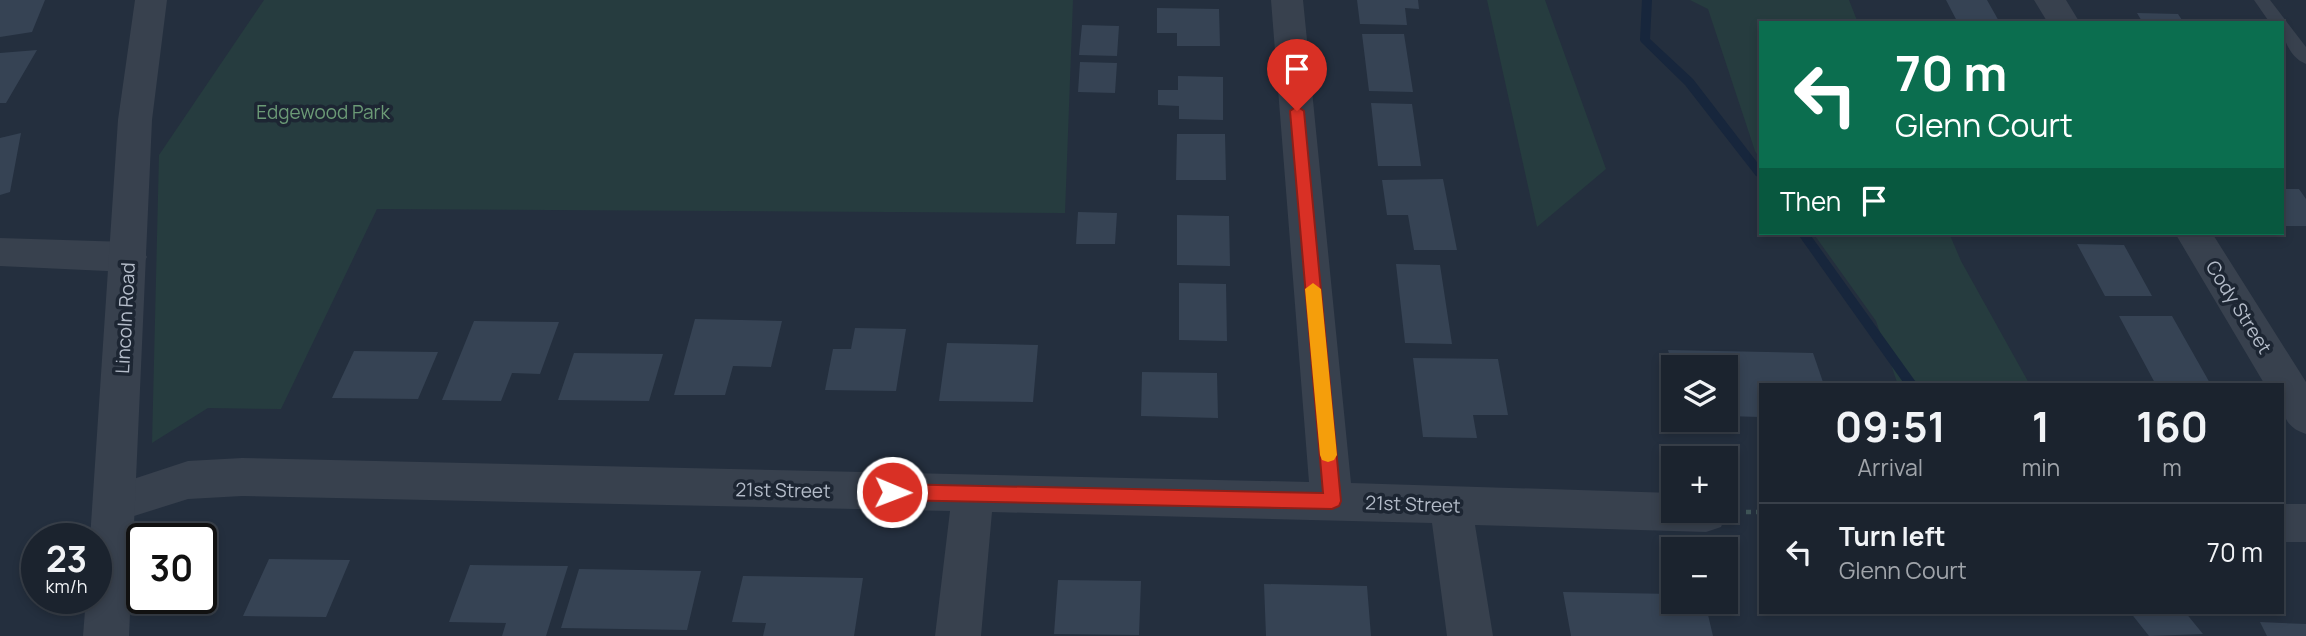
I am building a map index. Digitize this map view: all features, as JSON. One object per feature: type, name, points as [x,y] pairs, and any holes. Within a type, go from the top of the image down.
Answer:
[{"type":"street","name":"Lincoln Road","points":[[106,636],[135,120],[151,0]]},
{"type":"street","points":[[1287,0],[1332,501]]},
{"type":"street","points":[[2050,0],[2063,21]]},
{"type":"street","name":"Cody Street","points":[[2194,235],[2306,416]]},
{"type":"street","points":[[0,252],[128,257]]},
{"type":"street","name":"21st Street","points":[[115,503],[188,480],[242,477],[1332,501],[1661,512]]},
{"type":"street","points":[[958,636],[973,494]]},
{"type":"street","points":[[1451,506],[1470,636]]},
{"type":"street","points":[[2284,523],[2306,523]]},
{"type":"lane","points":[[2262,0],[2278,21]]},
{"type":"lane","points":[[2284,29],[2306,58]]},
{"type":"green space","name":"Edgewood Park","points":[[264,0],[1073,0],[1065,213],[377,209],[281,409],[208,408],[152,443],[159,155]]},
{"type":"green space","points":[[1487,0],[1545,0],[1606,169],[1537,227]]},
{"type":"green space","points":[[1690,0],[1849,0],[1857,21],[1759,21],[1759,157],[1755,151],[1708,9]]},
{"type":"green space","points":[[1814,235],[1950,235],[1961,261],[2029,383],[1897,383],[1876,321]]},
{"type":"building","points":[[0,0],[45,0],[32,32],[0,37]]},
{"type":"building","points":[[1357,0],[1418,0],[1419,9],[1405,8],[1407,25],[1360,24]]},
{"type":"building","points":[[1946,0],[1987,0],[1999,21],[1957,21]]},
{"type":"building","points":[[1157,8],[1219,9],[1220,46],[1177,46],[1177,33],[1157,33]]},
{"type":"building","points":[[2137,13],[2178,14],[2183,21],[2142,21]]},
{"type":"building","points":[[1082,25],[1119,26],[1117,56],[1079,55]]},
{"type":"building","points":[[1362,34],[1404,34],[1413,92],[1369,91]]},
{"type":"building","points":[[37,50],[6,103],[0,103],[0,53]]},
{"type":"building","points":[[1080,62],[1117,63],[1115,93],[1078,92]]},
{"type":"building","points":[[1178,76],[1223,77],[1223,120],[1179,119],[1179,106],[1158,105],[1158,90],[1178,90]]},
{"type":"building","points":[[1371,103],[1412,104],[1421,166],[1378,166]]},
{"type":"building","points":[[21,133],[10,192],[0,195],[0,138]]},
{"type":"building","points":[[1177,134],[1225,134],[1226,180],[1176,180]]},
{"type":"building","points":[[1443,179],[1457,250],[1414,250],[1408,215],[1387,215],[1382,180]]},
{"type":"building","points":[[2284,189],[2299,189],[2306,199],[2306,226],[2284,226]]},
{"type":"building","points":[[1078,212],[1117,213],[1115,244],[1076,244]]},
{"type":"building","points":[[1177,215],[1229,216],[1230,266],[1177,265]]},
{"type":"building","points":[[2077,244],[2124,245],[2152,296],[2105,296]]},
{"type":"building","points":[[1396,264],[1440,265],[1452,344],[1405,343]]},
{"type":"building","points":[[1179,283],[1226,284],[1227,341],[1179,340]]},
{"type":"building","points":[[2119,316],[2172,316],[2210,383],[2155,383]]},
{"type":"building","points":[[695,319],[782,321],[771,367],[733,366],[725,395],[674,395]]},
{"type":"building","points":[[474,321],[559,322],[540,374],[512,373],[501,401],[442,400]]},
{"type":"building","points":[[855,328],[906,329],[896,391],[825,390],[833,349],[851,349]]},
{"type":"building","points":[[947,343],[1038,345],[1033,402],[939,401]]},
{"type":"building","points":[[1668,350],[1813,353],[1823,383],[1759,383],[1759,417],[1738,416],[1738,355],[1669,355]]},
{"type":"building","points":[[354,351],[438,352],[418,399],[332,398]]},
{"type":"building","points":[[574,353],[663,354],[649,401],[558,400]]},
{"type":"building","points":[[1413,358],[1498,359],[1508,415],[1473,415],[1477,438],[1423,437]]},
{"type":"building","points":[[1142,372],[1217,373],[1218,418],[1141,416]]},
{"type":"building","points":[[269,559],[350,560],[326,617],[243,616]]},
{"type":"building","points":[[470,565],[568,566],[546,636],[502,636],[506,623],[449,622]]},
{"type":"building","points":[[579,569],[701,571],[687,630],[561,628]]},
{"type":"building","points":[[743,576],[863,578],[854,636],[763,636],[766,623],[732,622]]},
{"type":"building","points":[[1058,580],[1141,581],[1139,635],[1054,634]]},
{"type":"building","points":[[1264,584],[1367,586],[1371,636],[1266,636]]},
{"type":"building","points":[[1563,592],[1661,594],[1661,614],[1708,614],[1713,636],[1571,636]]},
{"type":"building","points":[[2132,614],[2187,614],[2203,634],[2149,636]]},
{"type":"building","points":[[2260,622],[2306,624],[2306,636],[2267,636]]},
{"type":"waterway","points":[[1647,0],[1645,40],[1689,82],[1759,172]]},
{"type":"waterway","points":[[1804,235],[1911,383]]},
{"type":"slow traffic","points":[[1313,289],[1328,455]]},
{"type":"route","points":[[892,492],[1332,501],[1297,111]]}]
